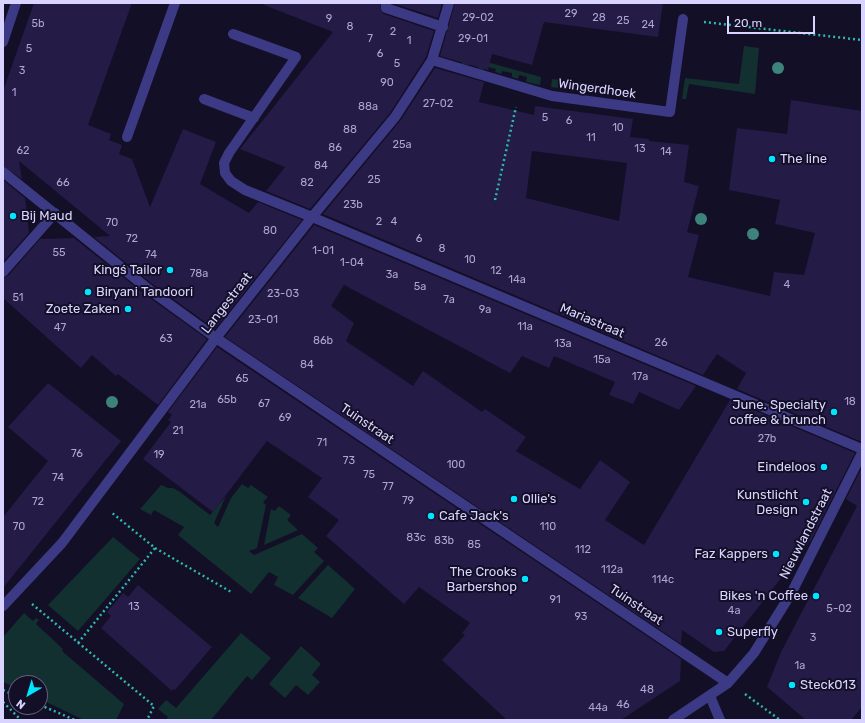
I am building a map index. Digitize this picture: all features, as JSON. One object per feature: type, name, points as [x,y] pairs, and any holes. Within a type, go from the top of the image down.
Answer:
[{"type":"street","points":[[3,42],[16,3]]},
{"type":"street","points":[[127,137],[175,3]]},
{"type":"street","points":[[386,3],[386,8],[443,27]]},
{"type":"street","name":"Langestraat","points":[[3,606],[62,543],[216,338],[312,217],[395,117],[432,60],[449,3]]},
{"type":"street","name":"Wingerdhoek","points":[[432,60],[552,96],[670,112],[683,19]]},
{"type":"street","points":[[204,99],[254,118],[296,57],[233,34]]},
{"type":"street","name":"Mariastraat","points":[[254,118],[229,153],[224,163],[225,173],[231,181],[245,190],[862,449]]},
{"type":"street","name":"Tuinstraat","points":[[3,172],[147,288],[216,338],[728,682]]},
{"type":"street","points":[[3,272],[55,213]]},
{"type":"street","name":"Nieuwlandstraat","points":[[673,720],[710,696],[728,682],[754,653],[792,592],[862,453]]},
{"type":"street","points":[[710,696],[720,720]]},
{"type":"path","points":[[683,19],[749,28],[862,40]]},
{"type":"path","points":[[495,200],[520,86]]},
{"type":"path","points":[[95,499],[155,548],[233,593]]},
{"type":"path","points":[[78,643],[155,548]]},
{"type":"path","points":[[17,592],[154,706],[147,720]]},
{"type":"path","points":[[728,682],[780,720]]},
{"type":"path","points":[[3,702],[21,720]]},
{"type":"path","points":[[48,709],[75,720]]},
{"type":"green space","points":[[744,46],[759,48],[755,94],[689,84],[686,99],[682,99],[685,78],[739,84]]},
{"type":"green space","points":[[447,51],[541,77],[540,85],[526,82],[527,77],[519,75],[518,79],[512,77],[512,73],[502,71],[501,74],[495,72],[496,69],[485,66],[484,70],[478,68],[479,64],[470,62],[469,65],[462,64],[463,60]]},
{"type":"green space","points":[[552,79],[598,84],[597,93],[551,87]]},
{"type":"green space","points":[[242,484],[248,488],[251,485],[268,497],[263,502],[266,505],[257,548],[249,551],[254,555],[302,534],[318,548],[314,552],[324,561],[293,595],[274,585],[278,577],[269,572],[251,594],[178,535],[184,527],[154,510],[151,515],[140,509],[161,485],[168,488],[173,488],[180,492],[210,515],[226,496],[214,523],[218,527],[231,498]]},
{"type":"green space","points":[[279,506],[291,515],[287,520],[298,530],[264,545],[271,509],[275,511]]},
{"type":"green space","points":[[113,537],[140,559],[78,631],[48,605]]},
{"type":"green space","points":[[328,565],[355,589],[332,618],[298,598]]},
{"type":"green space","points":[[24,613],[33,621],[36,618],[39,620],[36,624],[63,649],[62,651],[124,704],[116,720],[84,720],[48,703],[48,675],[8,675],[8,684],[3,682],[3,637]]},
{"type":"green space","points":[[241,633],[271,658],[252,680],[247,676],[211,720],[166,720],[168,717],[158,709],[166,700],[176,708]]},
{"type":"green space","points":[[301,646],[321,664],[312,675],[320,682],[308,695],[296,685],[285,698],[269,684]]},
{"type":"building","points":[[34,3],[132,3],[88,125],[111,134],[109,140],[122,145],[119,154],[132,159],[150,207],[183,129],[216,142],[200,184],[249,213],[258,202],[302,220],[215,329],[151,283],[94,237],[110,236],[19,161],[22,179],[3,166],[3,91]]},
{"type":"building","points":[[265,3],[380,3],[381,11],[384,14],[434,31],[426,57],[390,113],[310,209],[266,191],[285,167],[240,149],[333,32],[264,5]]},
{"type":"building","points":[[392,3],[442,3],[438,18]]},
{"type":"building","points":[[455,3],[663,3],[658,37],[544,22],[532,65],[492,54],[488,70],[440,56]]},
{"type":"building","points":[[435,68],[484,82],[479,102],[534,115],[535,106],[633,119],[630,137],[649,139],[649,141],[689,145],[684,182],[699,186],[687,232],[699,235],[688,277],[770,296],[774,272],[804,275],[815,233],[775,224],[780,200],[729,190],[737,128],[787,134],[791,100],[862,111],[862,442],[737,389],[746,373],[717,354],[703,375],[323,214],[400,121]],"holes":[[[532,151],[627,163],[619,221],[526,198]]]},
{"type":"building","points":[[3,180],[25,198],[29,233],[3,262]]},
{"type":"building","points":[[314,225],[696,386],[679,410],[639,392],[633,404],[609,395],[615,382],[554,356],[549,368],[522,356],[510,373],[344,285],[331,306],[354,323],[346,341],[413,386],[423,371],[482,412],[485,409],[526,437],[516,451],[580,489],[600,460],[630,482],[605,520],[644,545],[730,400],[855,453],[811,540],[724,651],[714,652],[682,630],[681,644],[225,337]]},
{"type":"building","points":[[74,238],[143,293],[207,339],[158,405],[118,374],[116,376],[92,355],[81,368],[3,298],[3,278],[8,276],[40,239]]},
{"type":"building","points":[[217,347],[681,659],[680,681],[621,720],[507,720],[442,660],[465,635],[462,633],[470,623],[419,587],[404,604],[326,536],[339,520],[308,497],[322,478],[267,441],[213,512],[143,459],[171,422],[168,420],[172,415],[168,412]]},
{"type":"building","points":[[48,383],[121,441],[3,588],[3,517],[48,461],[8,427]]},
{"type":"building","points":[[862,467],[862,707],[851,720],[806,720],[767,687],[781,652],[857,506],[846,499]]},
{"type":"building","points":[[138,585],[212,647],[175,690],[173,689],[172,691],[101,628],[111,616],[107,612],[123,593],[128,597]]},
{"type":"place","name":"The line","points":[[772,159]]},
{"type":"place","name":"Bij Maud","points":[[13,216]]},
{"type":"place","name":"Kingś Tailor","points":[[170,270]]},
{"type":"place","name":"Biryani Tandoori","points":[[88,292]]},
{"type":"place","name":"Zoete Zaken","points":[[128,309]]},
{"type":"place","name":"June. Specialty coffee & brunch","points":[[834,412]]},
{"type":"place","name":"Eindeloos","points":[[824,467]]},
{"type":"place","name":"Ollie's","points":[[514,499]]},
{"type":"place","name":"Kunstlicht Design","points":[[806,502]]},
{"type":"place","name":"Cafe Jack's","points":[[431,516]]},
{"type":"place","name":"Faz Kappers","points":[[776,554]]},
{"type":"place","name":"The Crooks Barbershop","points":[[525,579]]},
{"type":"place","name":"Bikes 'n Coffee","points":[[816,596]]},
{"type":"place","name":"Superfly","points":[[719,632]]},
{"type":"place","name":"Steck013","points":[[792,685]]}]
